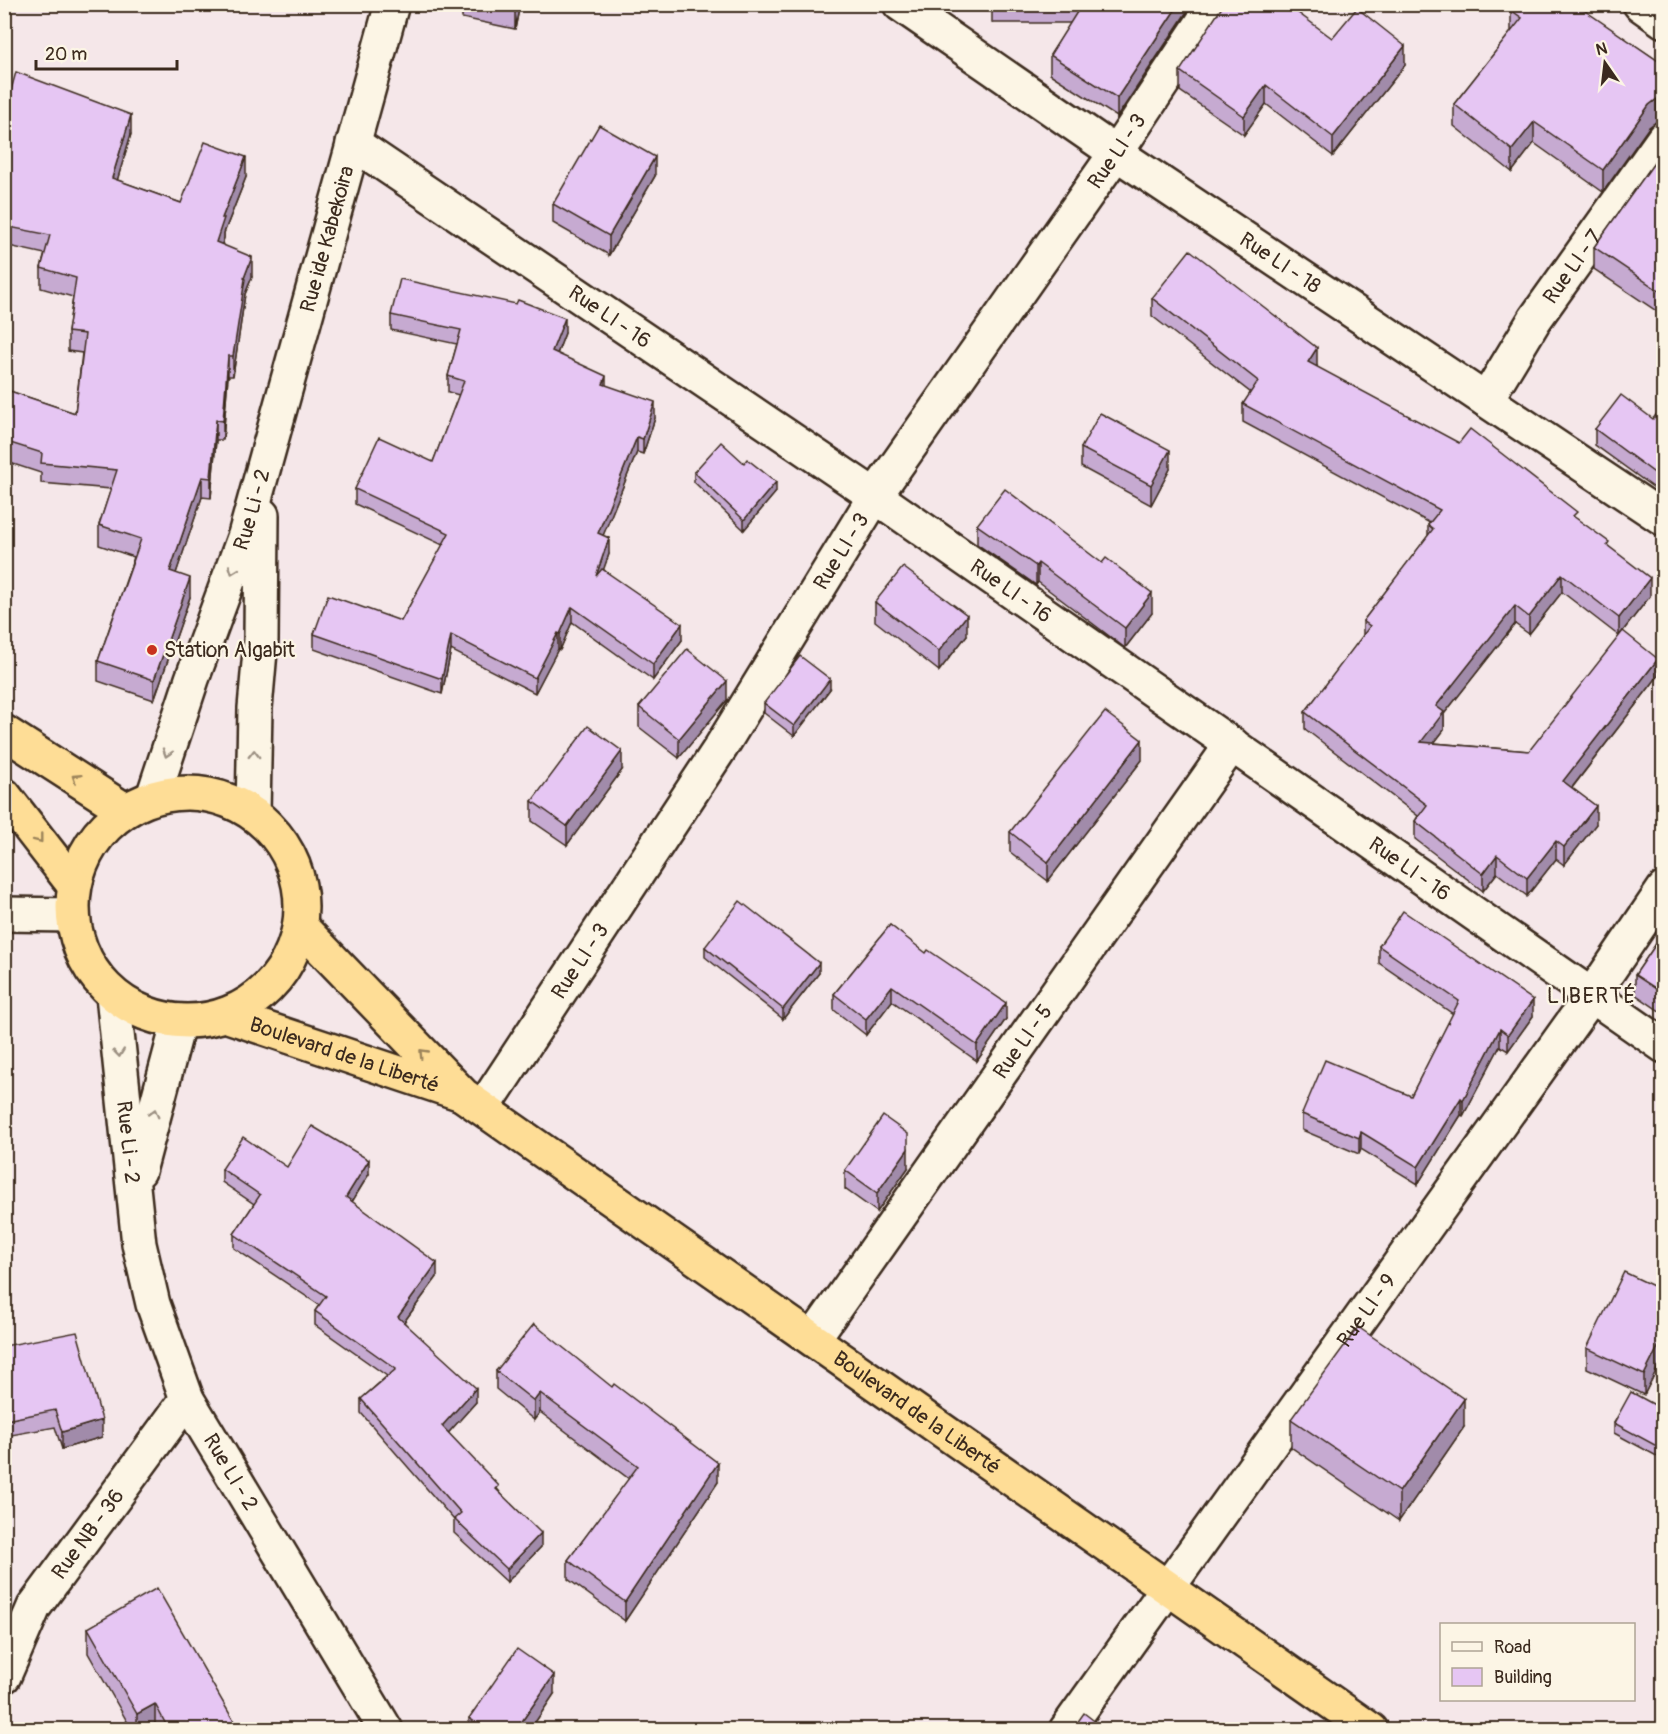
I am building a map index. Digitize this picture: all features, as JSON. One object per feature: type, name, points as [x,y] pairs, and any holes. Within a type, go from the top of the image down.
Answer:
[{"type":"highway","points":[[4,732],[139,804]]},
{"type":"highway","points":[[188,792],[222,797],[253,813],[277,835],[293,862],[302,894],[300,926],[286,964],[280,972],[260,995],[225,1015],[202,1020],[178,1021],[143,1013],[113,995],[92,972],[78,944],[72,900],[84,856],[101,830],[139,804],[188,792]]},
{"type":"highway","points":[[4,795],[72,900]]},
{"type":"highway","name":"Boulevard de la Liberté","points":[[300,926],[473,1102],[1371,1730]]},
{"type":"highway","name":"Boulevard de la Liberté","points":[[225,1015],[473,1102]]},
{"type":"street","name":"Rue ide Kabekoira","points":[[262,474],[392,4]]},
{"type":"street","name":"Rue LI - 18","points":[[900,4],[1116,153],[1664,519]]},
{"type":"street","name":"Rue LI - 3","points":[[473,1102],[721,747],[875,496],[1116,153],[1215,4]]},
{"type":"street","points":[[1640,4],[1664,21]]},
{"type":"street","name":"Rue LI - 7","points":[[1486,400],[1535,319],[1664,138]]},
{"type":"street","name":"Rue LI - 16","points":[[353,143],[875,496],[1664,1046]]},
{"type":"street","name":"Rue Li - 2","points":[[139,804],[192,679],[234,567],[262,474]]},
{"type":"street","name":"Rue Li - 2","points":[[253,813],[255,708],[261,640],[262,474]]},
{"type":"street","name":"Rue LI - 5","points":[[813,1339],[1232,744]]},
{"type":"street","name":"Rue LI - 9","points":[[1066,1730],[1592,995],[1664,889]]},
{"type":"street","points":[[4,914],[72,900]]},
{"type":"street","name":"Rue Li - 2","points":[[113,995],[134,1190]]},
{"type":"street","name":"Rue Li - 2","points":[[134,1190],[178,1021]]},
{"type":"street","name":"Rue LI - 2","points":[[134,1190],[139,1244],[153,1304],[187,1399],[386,1729]]},
{"type":"street","name":"Rue NB - 36","points":[[4,1676],[34,1607],[187,1399]]},
{"type":"building","points":[[489,4],[516,4],[515,10]]},
{"type":"building","points":[[1082,4],[1179,4],[1117,98],[1050,55]]},
{"type":"building","points":[[1224,4],[1286,4],[1332,38],[1357,8],[1405,46],[1333,137],[1266,85],[1244,116],[1180,71]]},
{"type":"building","points":[[1515,4],[1575,4],[1664,65],[1664,98],[1657,99],[1649,105],[1603,170],[1534,122],[1512,150],[1454,104],[1522,18],[1511,10]]},
{"type":"building","points":[[16,72],[131,115],[112,178],[181,203],[205,142],[246,157],[222,218],[224,218],[216,242],[252,257],[244,278],[233,356],[228,356],[223,421],[216,420],[211,478],[202,477],[170,571],[190,578],[154,680],[98,661],[141,539],[99,525],[117,470],[41,463],[42,453],[4,441],[4,389],[75,413],[85,334],[68,332],[76,278],[41,268],[50,235],[4,226],[4,115]]},
{"type":"building","points":[[599,125],[655,157],[609,236],[553,204]]},
{"type":"building","points":[[1664,149],[1664,294],[1594,247]]},
{"type":"building","points":[[1190,250],[1317,348],[1308,362],[1459,443],[1470,429],[1577,512],[1573,516],[1609,542],[1607,545],[1650,578],[1619,618],[1562,574],[1529,617],[1515,606],[1436,706],[1444,712],[1421,742],[1529,751],[1623,631],[1658,659],[1563,781],[1596,806],[1564,847],[1556,841],[1527,878],[1497,855],[1483,874],[1415,821],[1427,805],[1305,712],[1370,626],[1363,621],[1433,529],[1428,525],[1440,510],[1243,404],[1258,381],[1152,298]]},
{"type":"building","points":[[400,279],[516,304],[518,300],[565,318],[552,351],[606,376],[603,384],[655,402],[643,439],[637,437],[598,533],[609,538],[596,576],[602,569],[682,624],[653,664],[572,607],[560,634],[558,633],[535,678],[451,635],[442,679],[314,634],[328,595],[401,621],[449,533],[355,489],[379,437],[433,462],[464,381],[448,376],[461,330],[391,315]]},
{"type":"building","points":[[1621,395],[1653,419],[1664,405],[1664,480],[1595,429]]},
{"type":"building","points":[[1100,413],[1170,450],[1151,485],[1081,448]]},
{"type":"building","points":[[721,442],[744,463],[747,459],[776,482],[744,520],[694,472]]},
{"type":"building","points":[[1005,489],[1102,563],[1106,558],[1152,593],[1125,628],[1038,563],[1036,566],[977,525]]},
{"type":"building","points":[[903,567],[967,615],[939,651],[875,602]]},
{"type":"building","points":[[687,649],[727,681],[679,739],[639,707]]},
{"type":"building","points":[[800,656],[830,679],[794,726],[764,703]]},
{"type":"building","points":[[1105,712],[1142,740],[1048,862],[1010,832]]},
{"type":"building","points":[[588,726],[622,751],[567,826],[532,801]]},
{"type":"building","points":[[740,901],[819,963],[783,1009],[705,947]]},
{"type":"building","points":[[1403,911],[1533,1000],[1508,1035],[1500,1029],[1463,1100],[1461,1098],[1418,1167],[1361,1132],[1359,1138],[1302,1114],[1325,1060],[1411,1096],[1459,1001],[1379,946]]},
{"type":"building","points":[[890,925],[926,953],[928,950],[1006,1003],[977,1045],[892,986],[866,1019],[834,994]]},
{"type":"building","points":[[1664,932],[1664,994],[1635,975]]},
{"type":"building","points":[[883,1116],[908,1134],[908,1149],[877,1193],[845,1170]]},
{"type":"building","points":[[312,1126],[369,1160],[346,1197],[437,1263],[398,1317],[476,1388],[442,1426],[499,1486],[496,1489],[541,1533],[507,1569],[454,1519],[461,1513],[361,1399],[396,1369],[315,1311],[326,1296],[234,1234],[260,1195],[222,1169],[243,1137],[287,1167]]},
{"type":"building","points":[[1624,1272],[1664,1291],[1664,1335],[1644,1375],[1587,1348]]},
{"type":"building","points":[[534,1324],[612,1387],[614,1384],[718,1463],[625,1602],[568,1560],[638,1466],[540,1393],[534,1401],[496,1371]]},
{"type":"building","points":[[1358,1327],[1464,1399],[1399,1492],[1291,1419]]},
{"type":"building","points":[[77,1332],[102,1420],[62,1432],[55,1410],[6,1420],[4,1346]]},
{"type":"building","points":[[1631,1392],[1664,1410],[1664,1450],[1614,1423]]},
{"type":"building","points":[[157,1588],[239,1730],[169,1730],[155,1704],[137,1714],[88,1628]]},
{"type":"building","points":[[517,1649],[554,1675],[516,1730],[487,1730],[469,1718]]},
{"type":"building","points":[[1084,1713],[1106,1730],[1072,1730]]},
{"type":"place","name":"Station Algabit","points":[[152,650]]},
{"type":"district","name":"LIBERTÉ","points":[[1592,995]]}]
